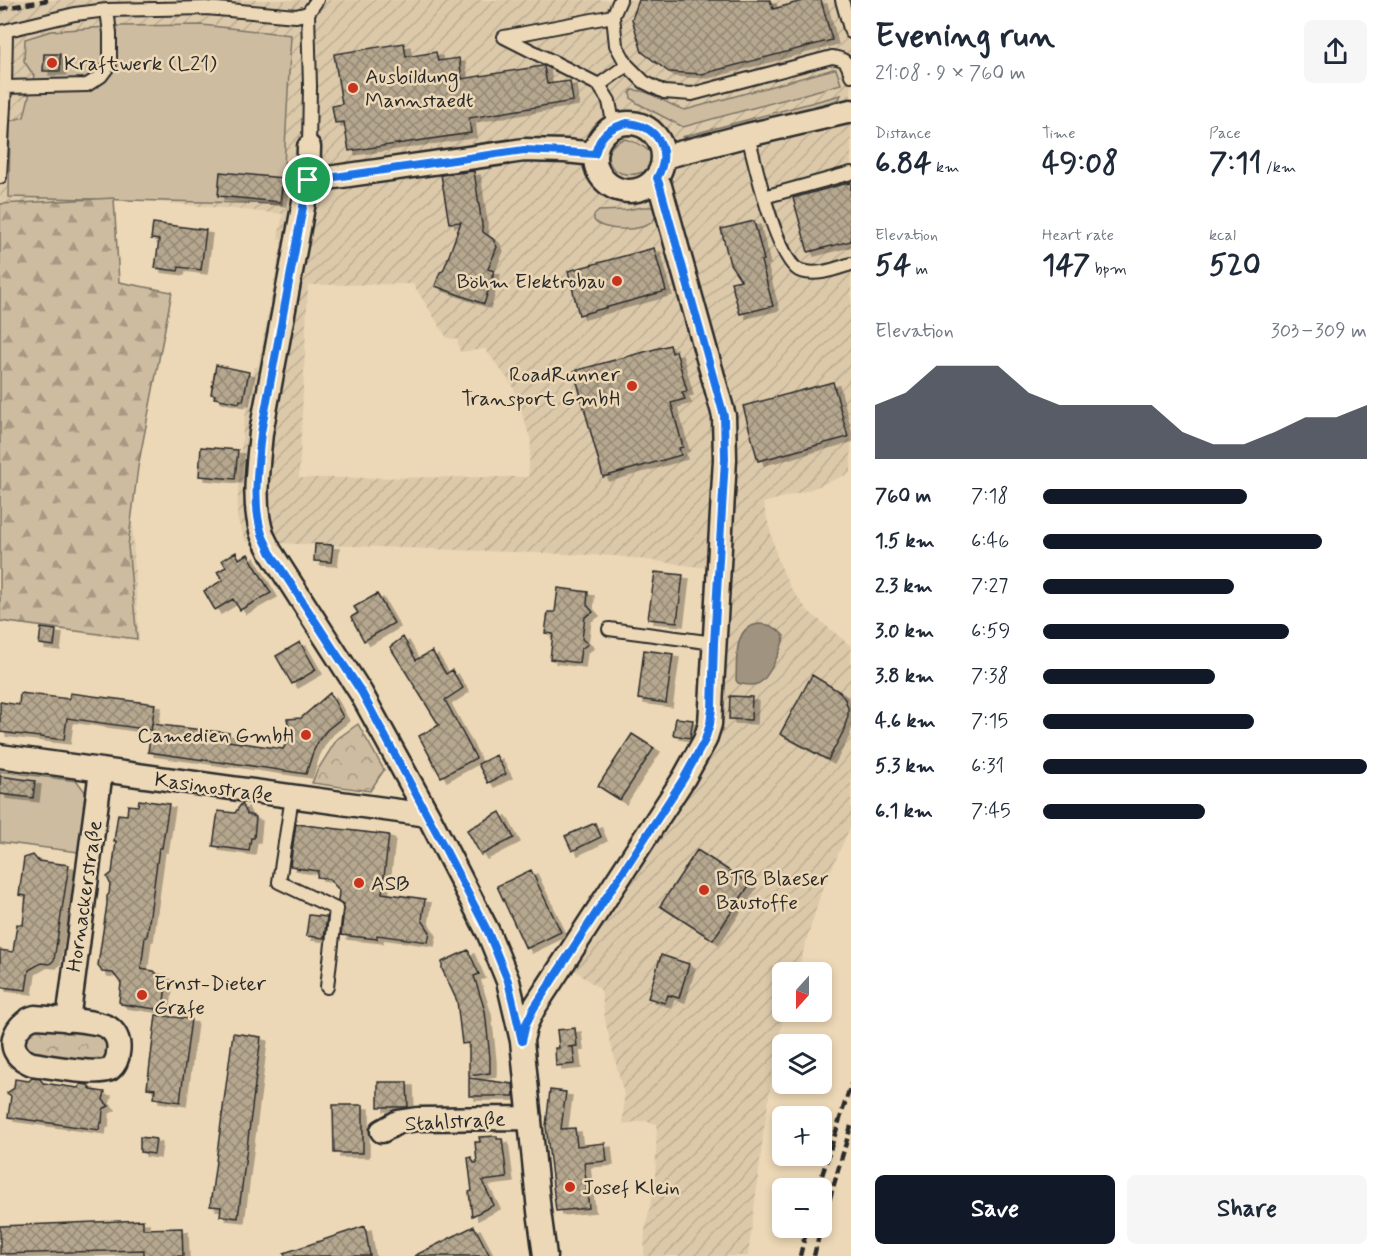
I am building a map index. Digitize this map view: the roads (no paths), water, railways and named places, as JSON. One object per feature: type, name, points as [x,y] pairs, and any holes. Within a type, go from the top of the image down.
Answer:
[{"type":"street","points":[[664,157],[851,111]]},
{"type":"street","points":[[627,123],[638,124],[657,136],[664,157],[657,178],[649,186],[629,192],[609,185],[602,177],[596,163],[597,145],[608,130],[616,126],[627,123]]},
{"type":"street","points":[[309,147],[308,180],[261,433],[257,475],[258,511],[262,534],[270,552],[362,693],[428,815],[492,942],[508,981],[522,1041],[539,1211],[546,1256]]},
{"type":"street","points":[[308,180],[524,150],[595,154]]},
{"type":"street","points":[[522,1041],[526,1024],[534,1008],[684,778],[705,740],[710,724],[725,459],[724,416],[657,178]]},
{"type":"street","name":"Kasinostraße","points":[[0,756],[428,815]]},
{"type":"street","name":"Hornackerstraße","points":[[68,1020],[101,771]]},
{"type":"street","name":"Stahlstraße","points":[[382,1131],[398,1122],[418,1119],[530,1118]]},
{"type":"lane","points":[[75,14],[76,0]]},
{"type":"lane","points":[[309,147],[308,14],[317,0]]},
{"type":"lane","points":[[620,0],[613,16],[616,45],[627,65],[644,82],[664,92],[692,94],[832,57],[843,59],[851,75]]},
{"type":"lane","points":[[842,0],[851,32]]},
{"type":"lane","points":[[0,177],[5,87],[3,32],[75,14],[207,4],[296,16],[308,14]]},
{"type":"lane","points":[[5,87],[87,85],[101,76],[110,64],[107,10]]},
{"type":"lane","points":[[613,16],[504,37],[599,85],[609,101],[616,126]]},
{"type":"lane","points":[[599,85],[627,65]]},
{"type":"lane","points":[[748,135],[764,197],[783,252],[789,262],[799,271],[813,273],[851,264]]},
{"type":"lane","points":[[764,197],[851,173]]},
{"type":"lane","points":[[609,629],[714,643]]},
{"type":"lane","points":[[292,797],[279,882],[336,909],[327,987]]},
{"type":"railway","points":[[0,9],[48,0]]},
{"type":"railway","points":[[821,1178],[851,1084]]},
{"type":"railway","points":[[832,1191],[851,1126]]},
{"type":"railway","points":[[800,1256],[804,1238]]},
{"type":"railway","points":[[814,1256],[818,1238]]},
{"type":"place","name":"Kraftwerk (L21)","points":[[52,63]]},
{"type":"place","name":"Ausbildung Mannstaedt","points":[[353,88]]},
{"type":"place","name":"Böhm Elektrobau","points":[[617,281]]},
{"type":"place","name":"RoadRunner Transport GmbH","points":[[632,386]]},
{"type":"place","name":"Camedien GmbH","points":[[306,735]]},
{"type":"place","name":"ASB","points":[[359,883]]},
{"type":"place","name":"BTB Blaeser Baustoffe","points":[[704,890]]},
{"type":"place","name":"Ernst-Dieter Grafe","points":[[142,995]]},
{"type":"place","name":"Josef Klein","points":[[570,1187]]}]
